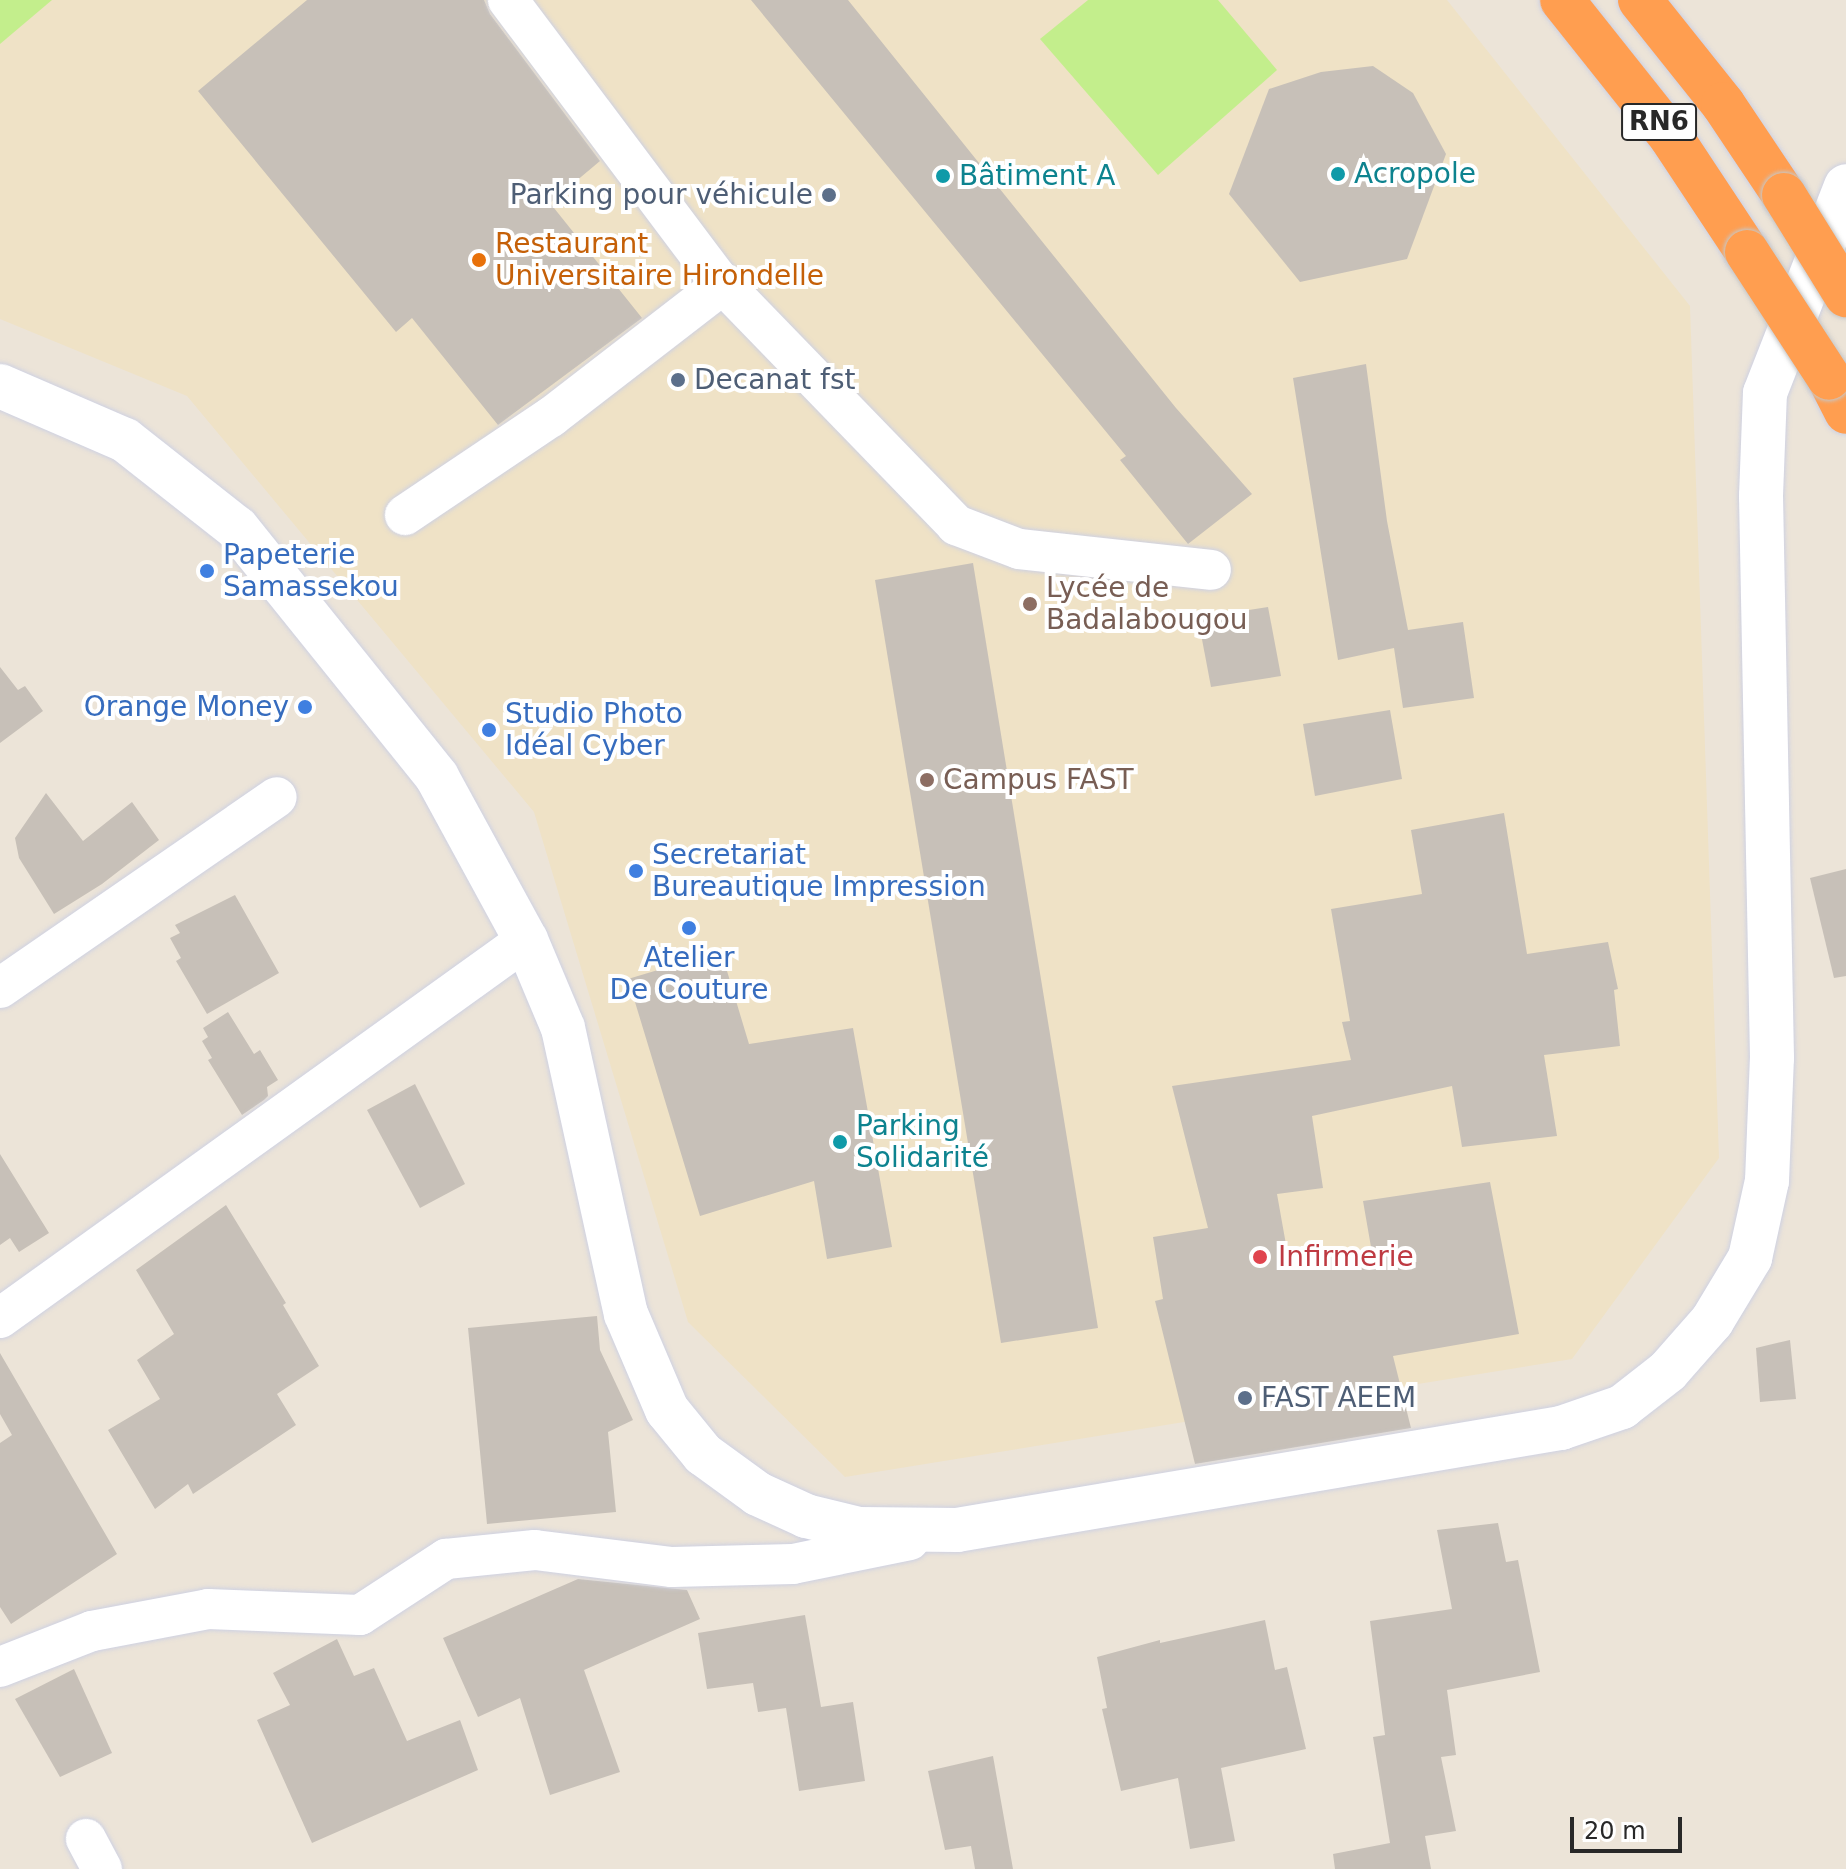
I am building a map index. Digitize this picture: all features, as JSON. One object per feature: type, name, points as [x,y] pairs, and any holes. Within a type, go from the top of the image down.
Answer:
[{"type":"highway","name":"RN6","points":[[1562,0],[1671,137],[1838,395]]},
{"type":"highway","name":"RN6","points":[[1640,0],[1723,104],[1846,295]]},
{"type":"street","points":[[508,0],[723,284],[956,525],[1019,549],[1211,570]]},
{"type":"street","points":[[0,1667],[92,1631],[208,1609],[360,1615],[446,1559],[535,1550],[672,1567],[793,1564],[957,1530],[1561,1428],[1622,1407],[1668,1371],[1712,1321],[1750,1258],[1767,1181],[1772,1058],[1761,496],[1765,393],[1846,186]]},
{"type":"street","points":[[405,515],[551,417],[723,284]]},
{"type":"street","points":[[0,386],[125,440],[237,528],[437,777],[526,940],[563,1028],[626,1314],[667,1410],[703,1454],[758,1494],[806,1516],[859,1529],[957,1530]]},
{"type":"street","points":[[0,988],[277,797]]},
{"type":"street","points":[[0,1318],[526,940]]},
{"type":"shaded area","name":"Lycée de Badalabougou","points":[[0,0],[1447,0],[1690,306],[1719,1158],[1572,1359],[845,1477],[688,1322],[534,812],[187,396],[0,319]]},
{"type":"green space","points":[[0,0],[52,0],[0,44]]},
{"type":"green space","points":[[1088,0],[1218,0],[1277,70],[1158,175],[1040,39]]},
{"type":"building","points":[[307,0],[484,0],[490,14],[600,161],[550,203],[642,318],[498,425],[412,318],[396,332],[198,91]]},
{"type":"building","name":"Bâtiment A","points":[[751,0],[848,0],[1176,408],[1252,494],[1188,544],[1120,460],[1126,456]]},
{"type":"building","name":"Acropole","points":[[1373,66],[1413,93],[1446,154],[1407,259],[1300,282],[1229,194],[1269,89],[1321,72]]},
{"type":"building","points":[[1366,364],[1387,521],[1408,630],[1463,622],[1474,698],[1403,708],[1394,648],[1338,660],[1293,378]]},
{"type":"building","points":[[973,563],[1098,1328],[1001,1343],[875,580]]},
{"type":"building","points":[[1268,607],[1281,676],[1211,687],[1198,618]]},
{"type":"building","points":[[0,667],[18,690],[25,686],[43,711],[0,743]]},
{"type":"building","points":[[1390,710],[1402,779],[1315,796],[1303,724]]},
{"type":"building","points":[[46,793],[83,841],[132,802],[159,840],[102,884],[54,914],[19,858],[15,838]]},
{"type":"building","points":[[1504,813],[1527,954],[1608,942],[1618,989],[1614,990],[1620,1046],[1544,1055],[1557,1136],[1462,1147],[1452,1086],[1312,1116],[1323,1188],[1277,1194],[1290,1267],[1371,1247],[1363,1201],[1490,1182],[1519,1334],[1393,1356],[1411,1428],[1195,1464],[1155,1301],[1163,1299],[1153,1237],[1208,1228],[1172,1086],[1351,1060],[1342,1022],[1350,1021],[1331,909],[1422,894],[1411,830]]},
{"type":"building","points":[[1846,869],[1846,976],[1834,978],[1810,878]]},
{"type":"building","points":[[235,895],[279,973],[207,1014],[176,961],[181,958],[170,938],[180,933],[175,925]]},
{"type":"building","points":[[721,951],[749,1044],[853,1028],[892,1247],[827,1259],[814,1181],[700,1216],[628,979]]},
{"type":"building","points":[[228,1012],[254,1054],[260,1050],[278,1080],[267,1087],[268,1096],[264,1100],[242,1115],[208,1060],[212,1058],[202,1041],[208,1037],[203,1028]]},
{"type":"building","points":[[415,1084],[465,1184],[420,1208],[367,1110]]},
{"type":"building","points":[[0,1154],[49,1233],[19,1252],[10,1238],[0,1245]]},
{"type":"building","points":[[226,1205],[286,1303],[283,1305],[319,1366],[277,1394],[296,1425],[193,1494],[188,1484],[155,1509],[108,1430],[160,1399],[137,1360],[174,1334],[136,1270]]},
{"type":"building","points":[[597,1316],[600,1350],[633,1420],[608,1432],[616,1512],[487,1524],[468,1328]]},
{"type":"building","points":[[1790,1340],[1796,1399],[1760,1402],[1756,1348]]},
{"type":"building","points":[[0,1353],[117,1554],[11,1624],[0,1607],[0,1443],[12,1435],[0,1414]]},
{"type":"building","points":[[1498,1523],[1506,1562],[1518,1560],[1540,1672],[1447,1690],[1456,1755],[1441,1757],[1456,1831],[1425,1836],[1431,1869],[1335,1869],[1333,1854],[1390,1843],[1373,1737],[1385,1735],[1370,1621],[1452,1609],[1437,1530]]},
{"type":"building","points":[[578,1579],[687,1590],[700,1619],[584,1670],[620,1772],[550,1795],[520,1698],[478,1717],[443,1638]]},
{"type":"building","points":[[805,1615],[821,1707],[853,1702],[865,1781],[799,1791],[786,1708],[758,1712],[753,1683],[707,1689],[698,1633]]},
{"type":"building","points":[[1265,1620],[1275,1670],[1287,1667],[1306,1749],[1221,1768],[1235,1841],[1190,1849],[1178,1778],[1121,1791],[1102,1709],[1107,1708],[1097,1657],[1160,1640],[1160,1643]]},
{"type":"building","points":[[337,1639],[354,1676],[374,1668],[407,1741],[460,1720],[478,1770],[312,1843],[257,1720],[290,1705],[273,1673]]},
{"type":"building","points":[[74,1669],[112,1753],[60,1777],[15,1699]]},
{"type":"building","points":[[993,1756],[1013,1869],[975,1869],[971,1846],[945,1850],[928,1771]]},
{"type":"place","name":"Acropole","points":[[1338,174]]},
{"type":"place","name":"Bâtiment A","points":[[943,176]]},
{"type":"place","name":"Parking pour véhicule","points":[[829,195]]},
{"type":"place","name":"Restaurant Universitaire Hirondelle","points":[[479,260]]},
{"type":"place","name":"Decanat fst","points":[[678,380]]},
{"type":"place","name":"Papeterie Samassekou","points":[[207,571]]},
{"type":"place","name":"Lycée de Badalabougou","points":[[1030,604]]},
{"type":"place","name":"Orange Money","points":[[305,707]]},
{"type":"place","name":"Studio Photo Idéal Cyber","points":[[489,730]]},
{"type":"place","name":"Campus FAST","points":[[927,780]]},
{"type":"place","name":"Secretariat Bureautique Impression","points":[[636,871]]},
{"type":"place","name":"Atelier De Couture","points":[[689,928]]},
{"type":"place","name":"Parking Solidarité","points":[[840,1142]]},
{"type":"place","name":"Infirmerie","points":[[1260,1257]]},
{"type":"place","name":"FAST AEEM","points":[[1245,1398]]}]
